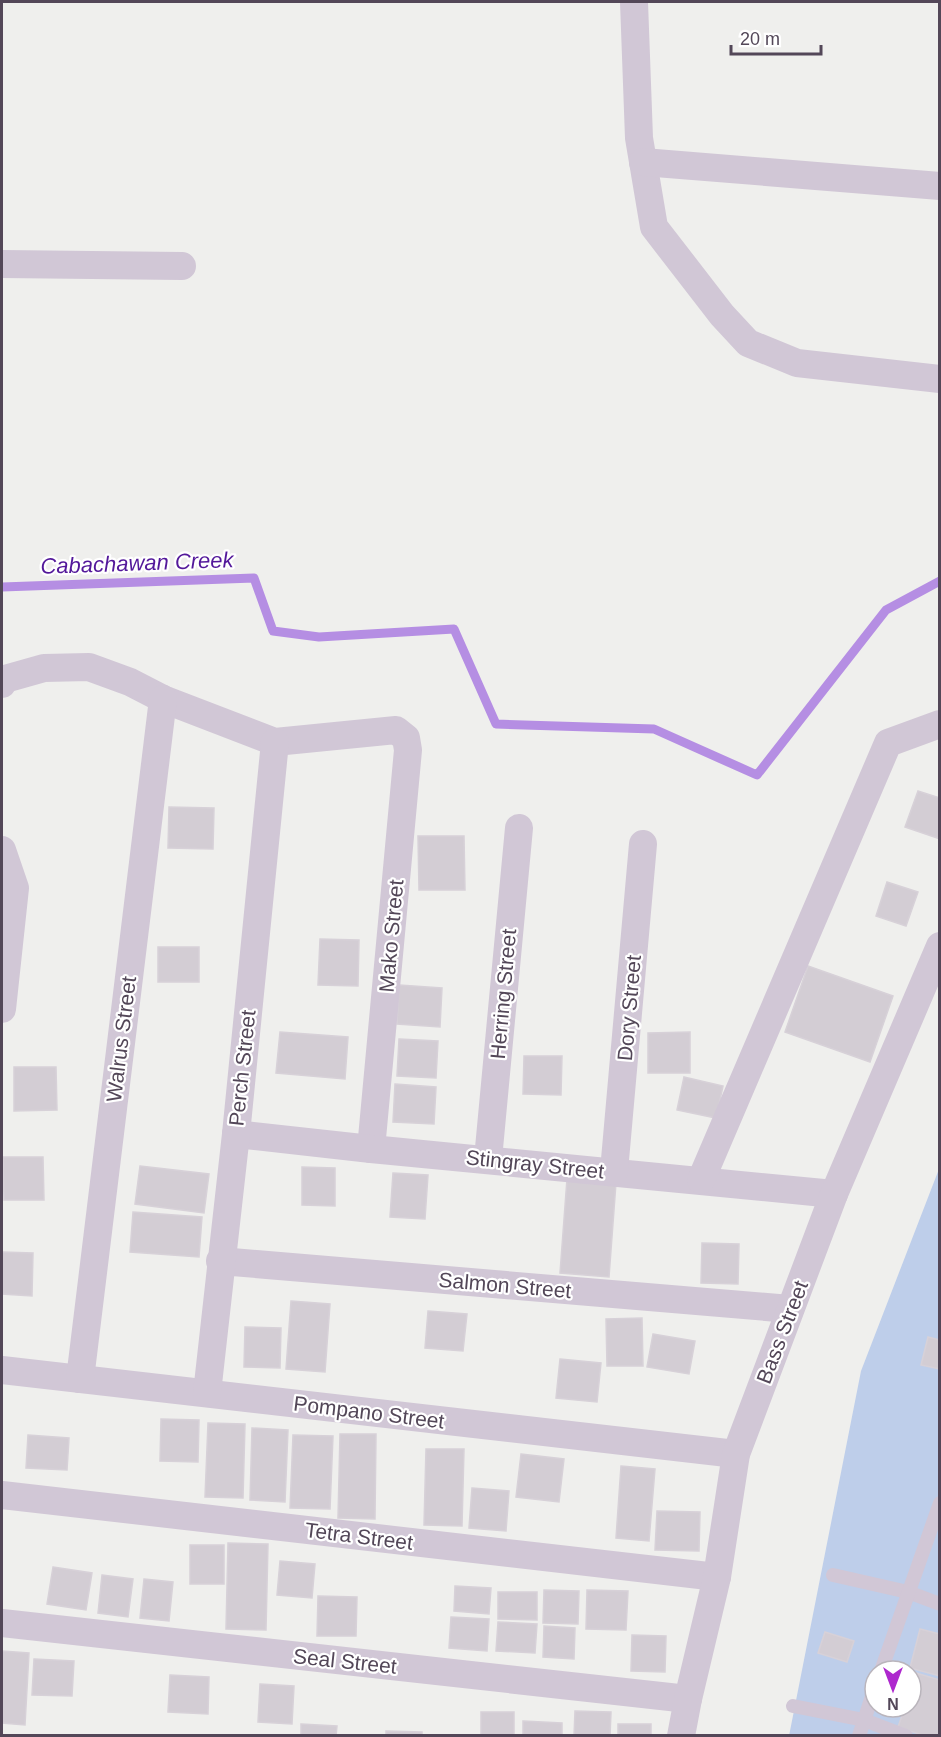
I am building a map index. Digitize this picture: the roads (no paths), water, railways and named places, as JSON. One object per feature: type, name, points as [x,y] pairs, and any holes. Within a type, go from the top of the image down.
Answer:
[{"type":"street","points":[[634,2],[639,138],[654,227],[722,315],[748,343],[797,363],[939,379]]},
{"type":"street","points":[[643,162],[939,186]]},
{"type":"street","points":[[2,264],[182,266]]},
{"type":"street","points":[[2,684],[5,679],[44,668],[89,667],[130,682],[163,699],[275,741]]},
{"type":"street","name":"Walrus Street","points":[[80,1379],[163,699]]},
{"type":"street","points":[[701,1180],[888,743],[939,724]]},
{"type":"street","name":"Mako Street","points":[[275,741],[396,730],[406,738],[408,750],[371,1149]]},
{"type":"street","name":"Perch Street","points":[[207,1394],[220,1261],[236,1134],[275,741]]},
{"type":"street","name":"Herring Street","points":[[488,1159],[519,828]]},
{"type":"street","name":"Dory Street","points":[[614,1172],[643,844]]},
{"type":"street","points":[[2,850],[15,888],[2,1009]]},
{"type":"street","name":"Bass Street","points":[[681,1736],[717,1578],[736,1454],[834,1194],[939,946]]},
{"type":"street","name":"Stingray Street","points":[[236,1134],[834,1194]]},
{"type":"street","name":"Salmon Street","points":[[220,1261],[790,1309]]},
{"type":"street","name":"Pompano Street","points":[[2,1370],[736,1454]]},
{"type":"street","name":"Tetra Street","points":[[2,1495],[717,1578]]},
{"type":"street","name":"Seal Street","points":[[2,1623],[688,1699]]},
{"type":"lane","points":[[885,1659],[939,1503]]},
{"type":"lane","points":[[833,1575],[908,1592],[939,1604]]},
{"type":"lane","points":[[793,1706],[864,1720],[906,1736]]},
{"type":"lane","points":[[859,1736],[864,1720]]},
{"type":"waterway","name":"Cabachawan Creek","points":[[2,587],[254,578],[273,631],[319,637],[454,629],[496,724],[654,729],[757,775],[886,610],[940,581]]}]
